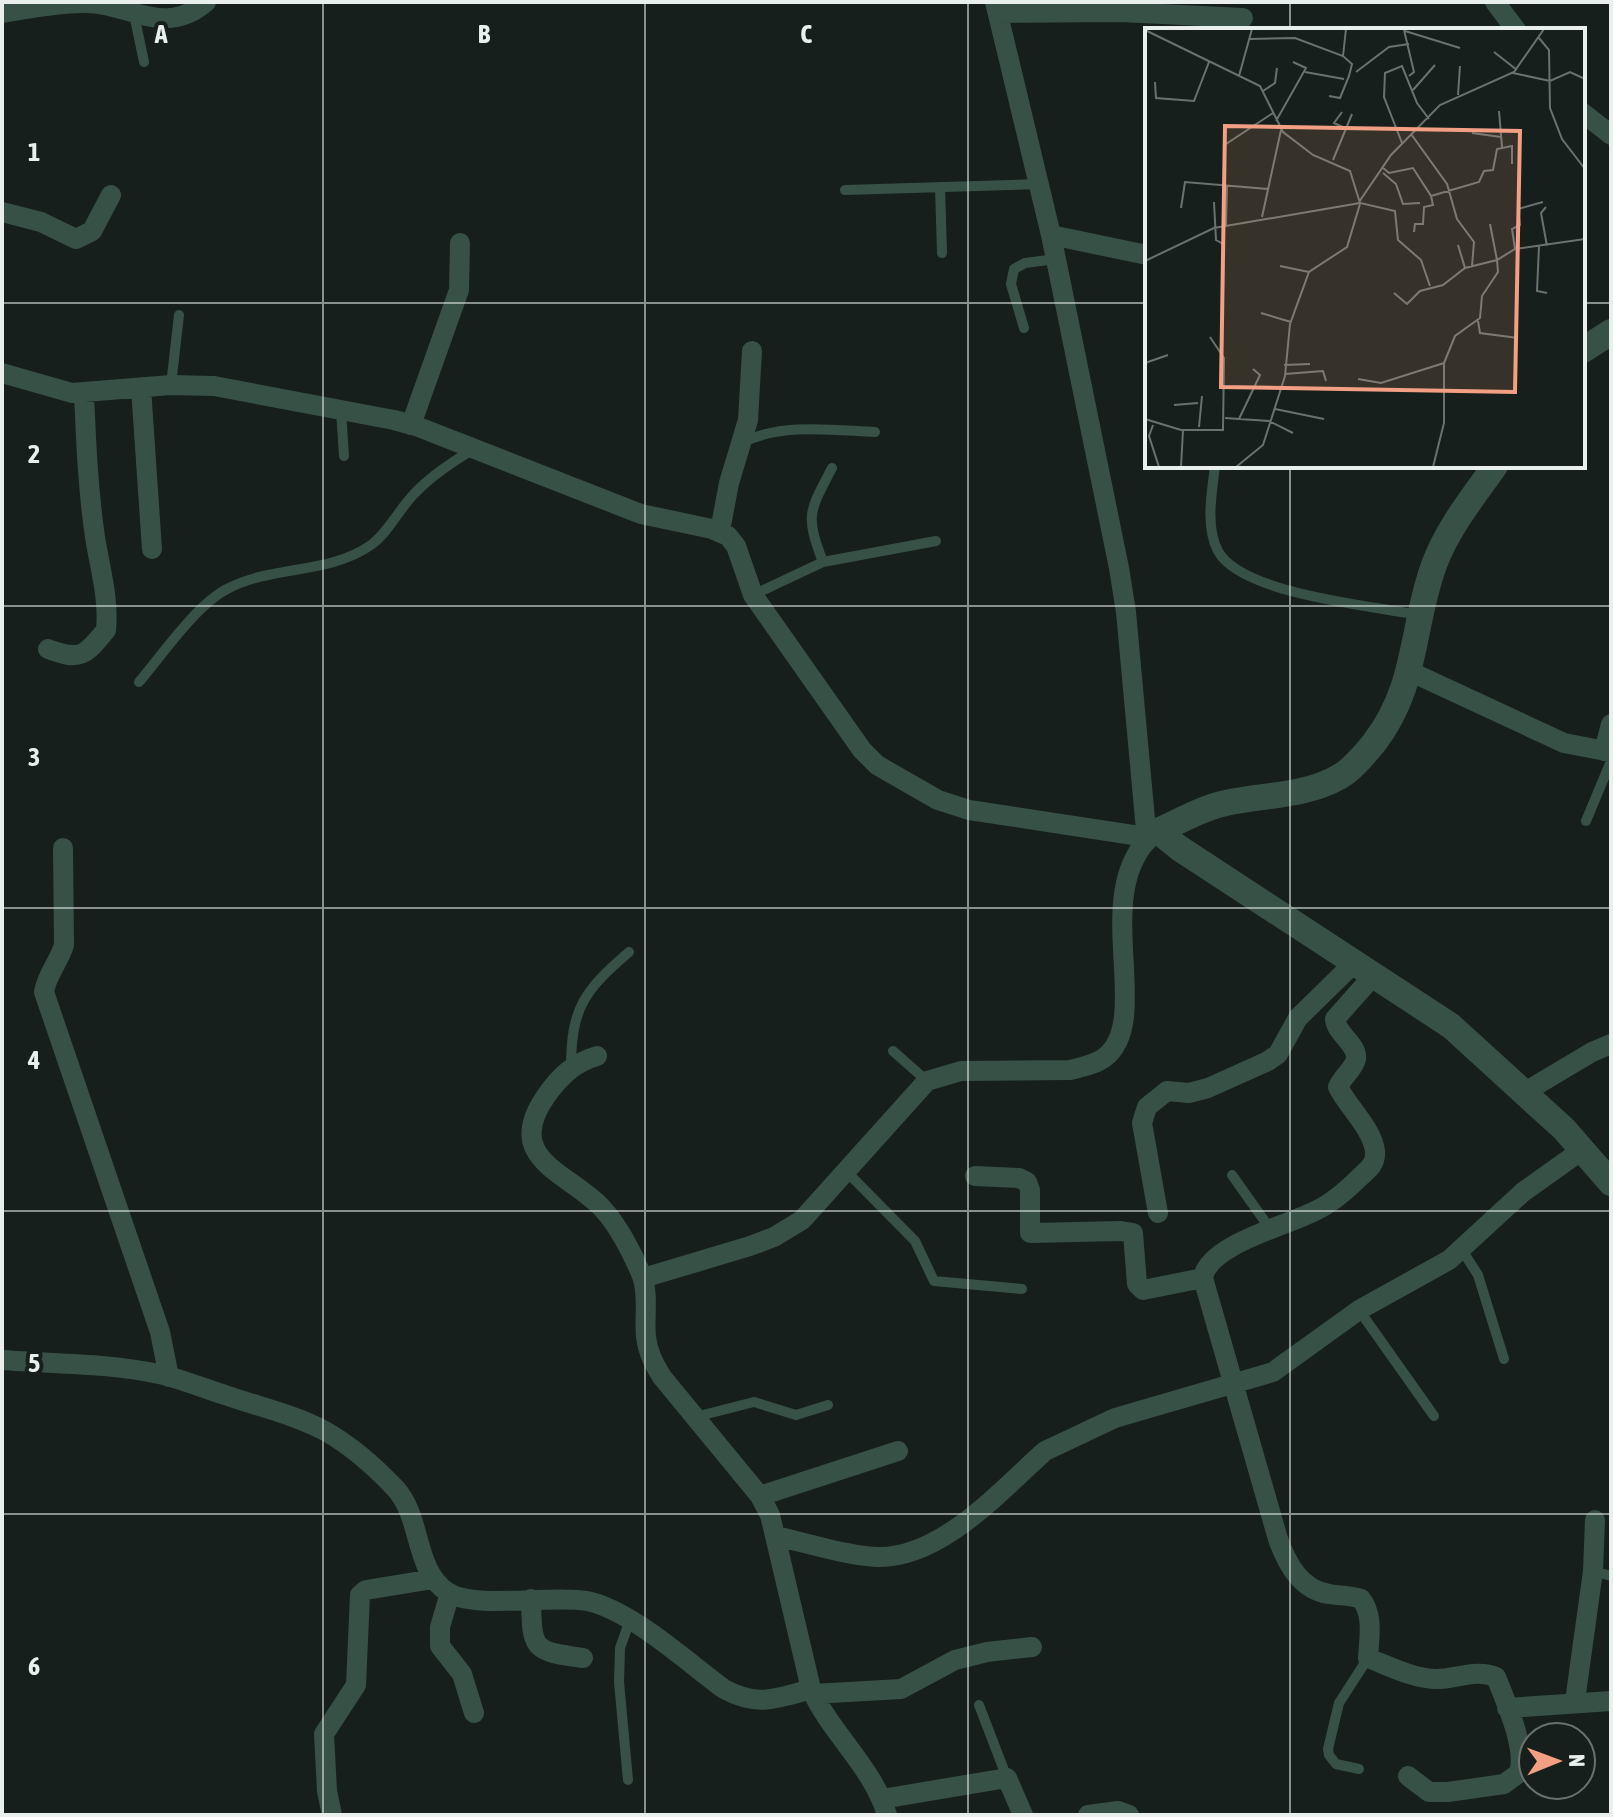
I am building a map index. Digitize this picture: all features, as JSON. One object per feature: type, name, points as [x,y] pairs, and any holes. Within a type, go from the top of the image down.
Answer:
[{"type":"street","points":[[2,13],[85,2],[161,19],[181,17],[206,2]]},
{"type":"street","points":[[1495,2],[1514,28]]},
{"type":"street","points":[[1150,836],[1126,612],[1051,235],[996,8],[1243,17]]},
{"type":"street","points":[[1585,115],[1611,135]]},
{"type":"street","points":[[2,212],[41,222],[76,239],[92,231],[111,195]]},
{"type":"street","points":[[1051,235],[1145,255]]},
{"type":"street","points":[[411,425],[459,290],[460,243]]},
{"type":"street","points":[[720,531],[725,496],[751,404],[752,351]]},
{"type":"street","points":[[2,373],[72,393],[171,385],[214,386],[411,425],[641,514],[720,531],[736,546],[753,595],[862,750],[877,765],[938,800],[969,810],[1150,836],[1179,848],[1451,1026],[1525,1092],[1611,1183]]},
{"type":"street","points":[[141,388],[152,549]]},
{"type":"street","points":[[48,649],[71,658],[83,655],[106,630],[106,589],[95,537],[84,393]]},
{"type":"street","points":[[643,1278],[774,1237],[795,1225],[814,1210],[927,1081],[961,1071],[1070,1070],[1106,1057],[1119,1038],[1124,1015],[1122,899],[1133,863],[1150,836],[1215,806],[1323,786],[1344,775],[1382,732],[1403,694],[1427,587],[1443,543],[1494,468]]},
{"type":"street","points":[[1409,671],[1564,743],[1609,755],[1611,724]]},
{"type":"street","points":[[63,848],[64,945],[47,978],[44,992],[160,1332],[164,1375]]},
{"type":"street","points":[[1158,1213],[1142,1123],[1147,1107],[1167,1091],[1189,1093],[1208,1088],[1268,1061],[1278,1054],[1298,1018],[1364,968]]},
{"type":"street","points":[[1364,968],[1335,1019],[1336,1027],[1354,1050],[1356,1060],[1338,1087],[1373,1140],[1373,1165],[1345,1192],[1317,1210],[1233,1246],[1210,1263],[1203,1278],[1284,1557],[1294,1572],[1310,1588],[1361,1599],[1366,1605],[1370,1622],[1368,1658],[1418,1677],[1432,1679],[1487,1673],[1496,1677],[1521,1760],[1519,1773],[1504,1784],[1429,1792],[1408,1776]]},
{"type":"street","points":[[1525,1092],[1611,1044]]},
{"type":"street","points":[[597,1056],[577,1062],[552,1086],[536,1111],[531,1126],[532,1143],[548,1166],[599,1205],[610,1218],[643,1278],[650,1358],[662,1377],[760,1496],[770,1515],[812,1692],[818,1706],[884,1807],[1007,1778],[1023,1815]]},
{"type":"street","points":[[775,1536],[879,1557],[903,1554],[946,1535],[964,1523],[1045,1451],[1059,1443],[1115,1418],[1273,1372],[1359,1310],[1462,1250],[1523,1192],[1582,1150]]},
{"type":"street","points":[[975,1176],[1019,1178],[1027,1182],[1030,1190],[1030,1233],[1133,1233],[1137,1284],[1143,1290],[1203,1278]]},
{"type":"street","points":[[2,1360],[128,1369],[164,1375],[302,1421],[342,1442],[395,1488],[414,1519],[433,1579],[450,1593],[471,1600],[531,1599],[588,1602],[609,1607],[738,1697],[756,1701],[812,1692],[901,1689],[955,1660],[987,1652],[1032,1647]]},
{"type":"street","points":[[760,1496],[898,1451]]},
{"type":"street","points":[[1575,1701],[1602,1574],[1595,1520]]},
{"type":"street","points":[[332,1815],[327,1791],[324,1734],[356,1685],[360,1595],[366,1590],[433,1579]]},
{"type":"street","points":[[450,1593],[440,1627],[440,1646],[462,1674],[474,1713]]},
{"type":"street","points":[[531,1599],[532,1628],[535,1643],[540,1649],[583,1658]]},
{"type":"street","points":[[1507,1708],[1575,1701],[1611,1701]]},
{"type":"street","points":[[1088,1815],[1118,1811],[1129,1815]]},
{"type":"lane","points":[[134,14],[144,62]]},
{"type":"lane","points":[[845,190],[1039,184]]},
{"type":"lane","points":[[940,187],[942,253]]},
{"type":"lane","points":[[1024,328],[1011,284],[1014,269],[1025,263],[1056,259]]},
{"type":"lane","points":[[171,385],[179,315]]},
{"type":"lane","points":[[341,410],[344,456]]},
{"type":"lane","points":[[741,442],[757,435],[791,429],[875,432]]},
{"type":"lane","points":[[139,682],[208,602],[228,588],[271,575],[336,563],[358,553],[374,543],[412,495],[440,470],[474,449]]},
{"type":"lane","points":[[823,562],[812,532],[810,514],[832,468]]},
{"type":"lane","points":[[1215,468],[1211,507],[1213,541],[1220,555],[1230,564],[1279,589],[1421,615]]},
{"type":"lane","points":[[753,595],[823,562],[936,541]]},
{"type":"lane","points":[[1586,821],[1609,755]]},
{"type":"lane","points":[[571,1068],[571,1039],[577,1012],[600,977],[629,952]]},
{"type":"lane","points":[[893,1051],[927,1081]]},
{"type":"lane","points":[[847,1172],[915,1241],[934,1281],[1022,1289]]},
{"type":"lane","points":[[1232,1175],[1271,1230]]},
{"type":"lane","points":[[1462,1250],[1478,1275],[1504,1359]]},
{"type":"lane","points":[[1359,1310],[1434,1416]]},
{"type":"lane","points":[[695,1417],[754,1402],[796,1415],[828,1405]]},
{"type":"lane","points":[[628,1780],[619,1682],[620,1648],[630,1620]]},
{"type":"lane","points":[[1359,1769],[1336,1764],[1331,1760],[1328,1749],[1339,1703],[1368,1658]]},
{"type":"lane","points":[[979,1705],[1007,1778]]}]
